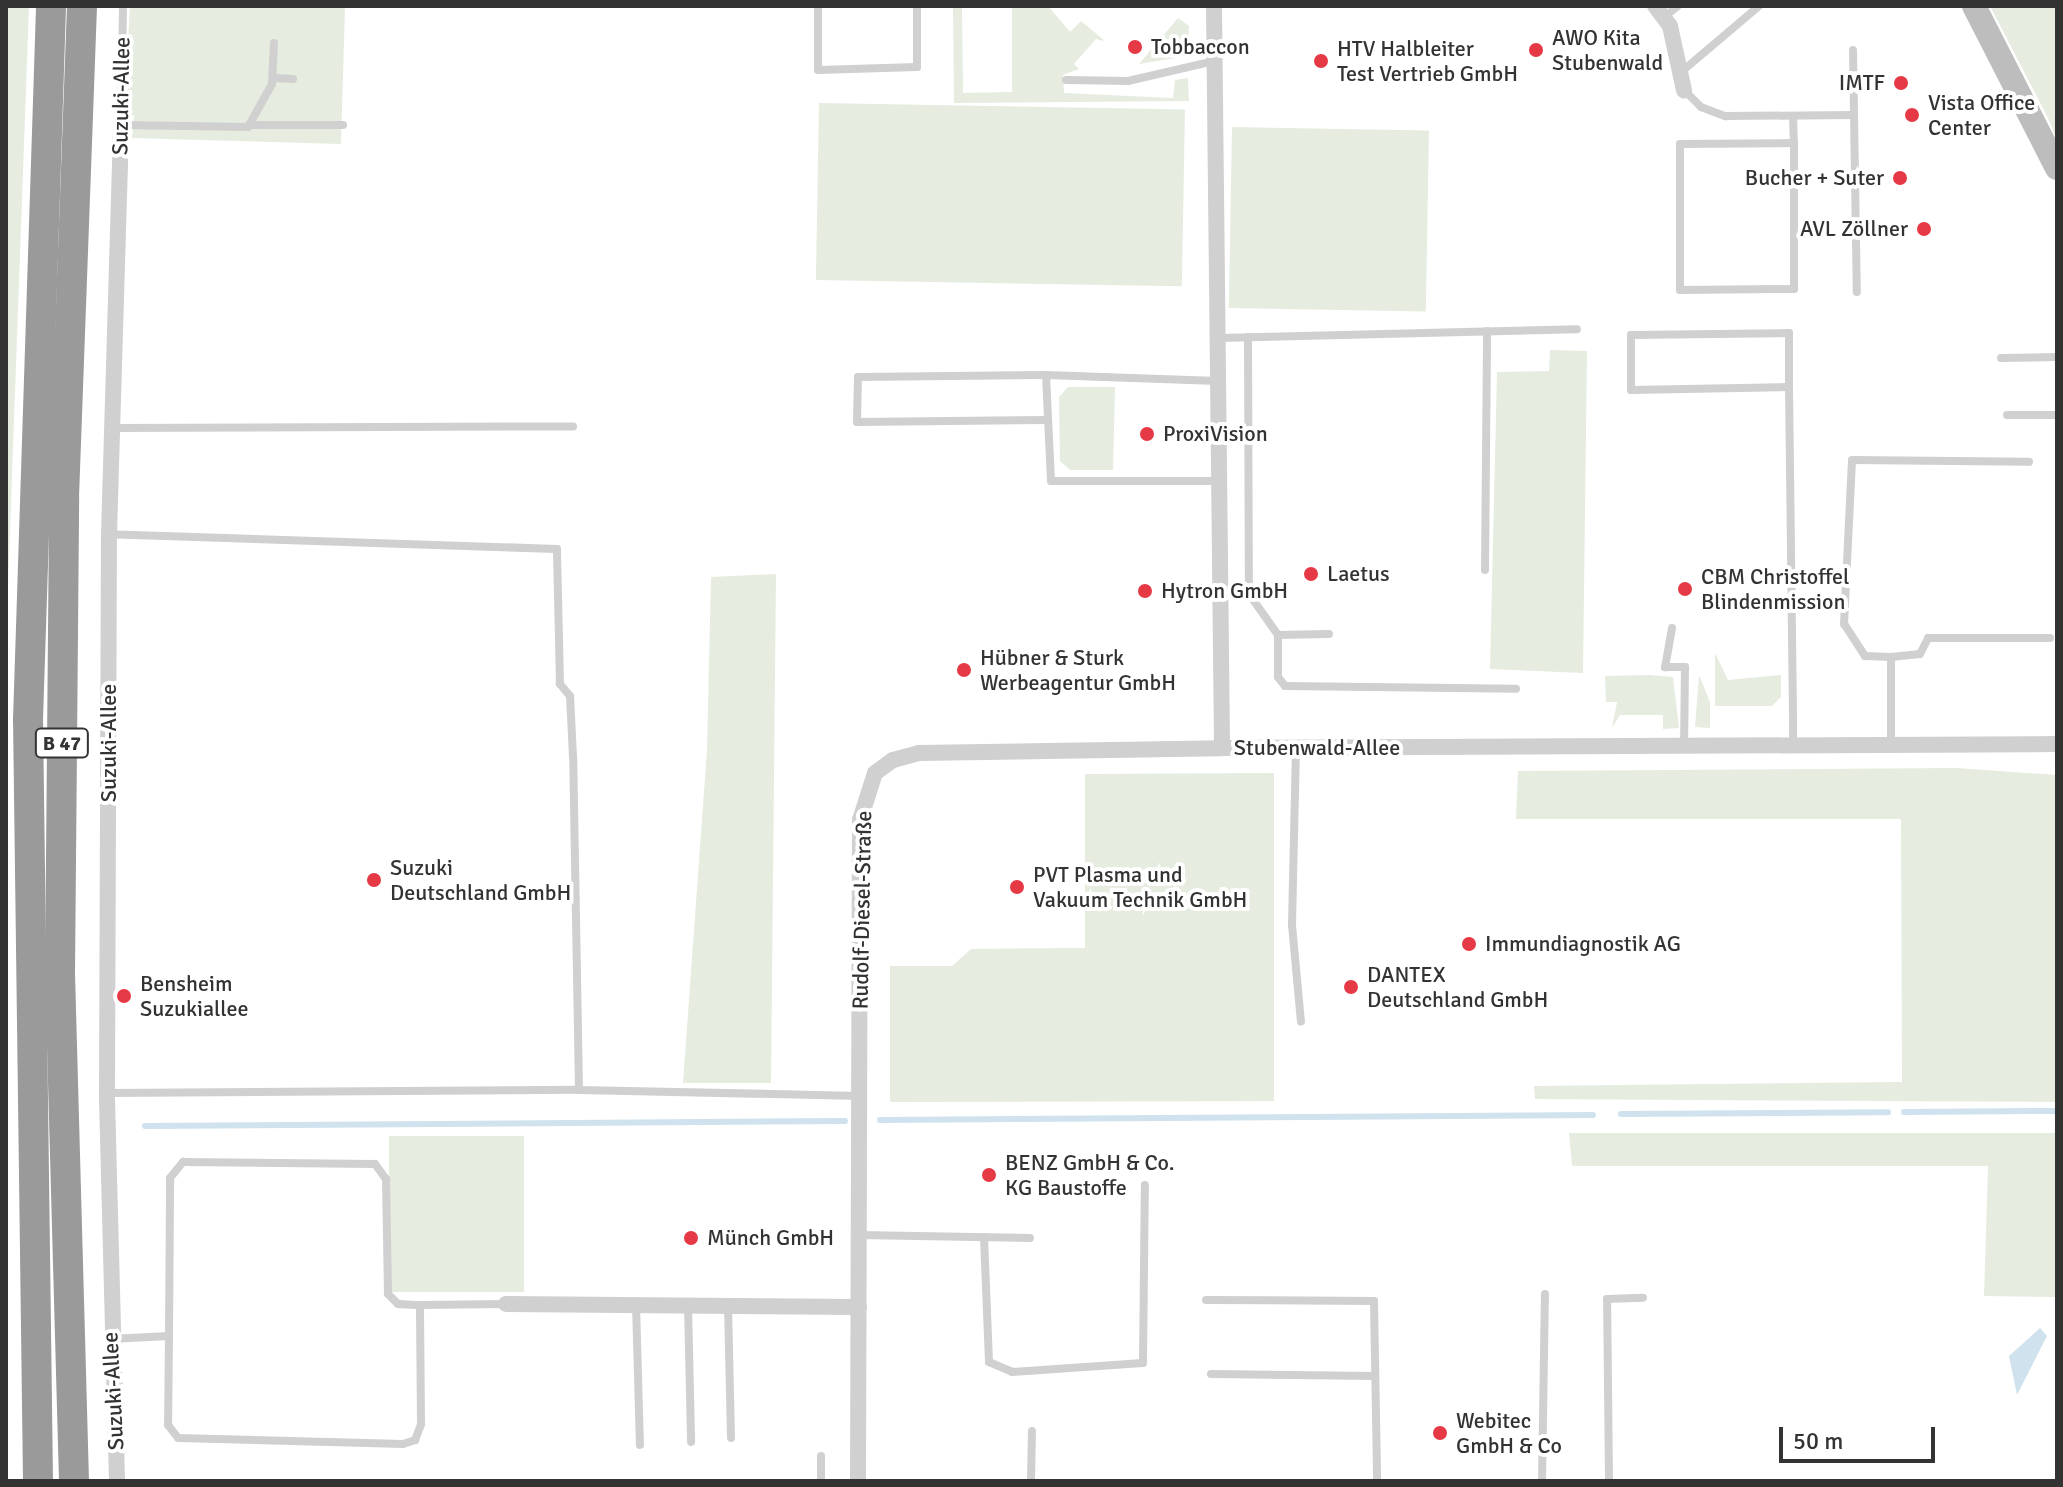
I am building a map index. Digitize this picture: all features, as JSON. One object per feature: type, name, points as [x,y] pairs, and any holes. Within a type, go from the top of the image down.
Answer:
[{"type":"highway","name":"B 47","points":[[38,1481],[28,736],[33,389],[51,6]]},
{"type":"highway","name":"B 47","points":[[74,1481],[60,959],[64,497],[82,6]]},
{"type":"street","name":"Stubenwald-Allee","points":[[1214,6],[1222,748],[2057,744]]},
{"type":"street","points":[[1974,6],[2057,168]]},
{"type":"street","points":[[1659,12],[1684,90]]},
{"type":"street","name":"Suzuki-Allee","points":[[117,1481],[110,1339],[107,1093],[109,534],[121,125]]},
{"type":"street","name":"Rudolf-Diesel-Straße","points":[[858,1481],[860,820],[875,773],[919,753],[1222,748]]},
{"type":"street","points":[[506,1304],[859,1307]]},
{"type":"lane","name":"Suzuki-Allee","points":[[121,125],[123,6]]},
{"type":"lane","points":[[818,6],[818,70],[917,67],[917,6]]},
{"type":"lane","points":[[1659,12],[1678,6]]},
{"type":"lane","points":[[1680,73],[1759,6]]},
{"type":"lane","points":[[252,125],[273,78],[274,43]]},
{"type":"lane","points":[[1853,50],[1857,292]]},
{"type":"lane","points":[[1066,80],[1128,81],[1214,61]]},
{"type":"lane","points":[[273,78],[293,79]]},
{"type":"lane","points":[[1684,90],[1725,116],[1854,115]]},
{"type":"lane","points":[[1793,116],[1794,143],[1794,289],[1680,290],[1680,144],[1794,143]]},
{"type":"lane","points":[[121,125],[343,125]]},
{"type":"lane","points":[[1218,338],[1577,329]]},
{"type":"lane","points":[[1485,570],[1487,331]]},
{"type":"lane","points":[[1789,387],[1631,390],[1631,335],[1789,333],[1793,745]]},
{"type":"lane","points":[[1248,337],[1249,594],[1278,635],[1278,677],[1285,686],[1516,689]]},
{"type":"lane","points":[[2001,358],[2057,357]]},
{"type":"lane","points":[[1046,375],[1051,481],[1219,481]]},
{"type":"lane","points":[[1048,420],[857,422],[858,377],[1046,375],[1218,381]]},
{"type":"lane","points":[[2007,415],[2057,415]]},
{"type":"lane","points":[[113,428],[573,426]]},
{"type":"lane","points":[[2029,462],[1852,460],[1844,624],[1865,656],[1920,654],[1928,638],[2050,638]]},
{"type":"lane","points":[[109,534],[557,549],[560,684],[570,696],[573,757],[579,1090]]},
{"type":"lane","points":[[1221,593],[1249,594]]},
{"type":"lane","points":[[1672,628],[1665,667],[1685,667],[1684,746]]},
{"type":"lane","points":[[1278,635],[1329,634]]},
{"type":"lane","points":[[1891,657],[1891,743]]},
{"type":"lane","points":[[1296,748],[1292,925],[1301,1022]]},
{"type":"lane","points":[[107,1093],[579,1090],[860,1096]]},
{"type":"lane","points":[[420,1305],[421,1424],[415,1440],[403,1444],[178,1438],[168,1425],[170,1178],[183,1162],[375,1164],[386,1179],[388,1294],[398,1304],[506,1304]]},
{"type":"lane","points":[[984,1237],[989,1362],[1012,1372],[1143,1363],[1145,1185]]},
{"type":"lane","points":[[859,1235],[1030,1238]]},
{"type":"lane","points":[[1542,1481],[1545,1294]]},
{"type":"lane","points":[[1609,1481],[1607,1299],[1643,1298]]},
{"type":"lane","points":[[1206,1300],[1374,1301],[1377,1481]]},
{"type":"lane","points":[[636,1303],[640,1445]]},
{"type":"lane","points":[[688,1304],[691,1442]]},
{"type":"lane","points":[[728,1305],[731,1438]]},
{"type":"lane","points":[[110,1339],[169,1336]]},
{"type":"lane","points":[[1211,1374],[1375,1376]]},
{"type":"lane","points":[[1031,1481],[1032,1431]]},
{"type":"lane","points":[[821,1456],[821,1481]]},
{"type":"shaded area","points":[[6,6],[29,6],[6,641]]},
{"type":"shaded area","points":[[130,6],[345,6],[341,144],[132,138],[134,116],[124,110]]},
{"type":"shaded area","points":[[953,6],[962,6],[963,93],[1012,92],[1012,6],[1048,6],[1070,32],[1081,21],[1105,41],[1096,39],[1074,64],[1079,69],[1063,75],[1064,93],[1173,98],[1175,80],[1188,78],[1189,101],[954,103]]},
{"type":"shaded area","points":[[1990,6],[2057,6],[2057,140],[2048,118]]},
{"type":"shaded area","points":[[1178,18],[1189,26],[1188,56],[1139,64]]},
{"type":"shaded area","points":[[819,103],[1185,109],[1182,286],[816,280]]},
{"type":"shaded area","points":[[1232,127],[1429,130],[1426,311],[1229,308]]},
{"type":"shaded area","points":[[1550,350],[1587,351],[1583,673],[1490,669],[1497,372],[1549,371]]},
{"type":"shaded area","points":[[1068,387],[1115,387],[1113,470],[1070,470],[1060,461],[1059,397]]},
{"type":"shaded area","points":[[776,574],[771,1083],[683,1083],[707,750],[711,577]]},
{"type":"shaded area","points":[[1715,653],[1728,680],[1781,675],[1781,697],[1772,706],[1715,706]]},
{"type":"shaded area","points":[[1699,675],[1710,702],[1710,728],[1695,727]]},
{"type":"shaded area","points":[[1605,676],[1673,677],[1679,728],[1663,729],[1663,715],[1620,715],[1612,728],[1617,702],[1606,702]]},
{"type":"shaded area","points":[[1957,768],[2057,775],[2057,1102],[1535,1099],[1534,1086],[1902,1082],[1901,819],[1516,819],[1518,771]]},
{"type":"shaded area","points":[[1274,773],[1274,1101],[890,1102],[890,966],[952,966],[971,949],[1085,948],[1085,774]]},
{"type":"shaded area","points":[[1569,1133],[2057,1133],[2057,1297],[1984,1296],[1988,1166],[1572,1166]]},
{"type":"shaded area","points":[[389,1136],[524,1136],[524,1292],[389,1292]]},
{"type":"water","points":[[2040,1328],[2047,1336],[2017,1395],[2009,1356]]},
{"type":"waterway","points":[[1904,1112],[2057,1111]]},
{"type":"waterway","points":[[1621,1114],[1888,1112]]},
{"type":"waterway","points":[[880,1120],[1593,1115]]},
{"type":"waterway","points":[[145,1126],[845,1121]]},
{"type":"place","name":"Tobbaccon","points":[[1135,47]]},
{"type":"place","name":"AWO Kita Stubenwald","points":[[1536,50]]},
{"type":"place","name":"HTV Halbleiter Test Vertrieb GmbH","points":[[1321,61]]},
{"type":"place","name":"IMTF","points":[[1901,83]]},
{"type":"place","name":"Vista Office Center","points":[[1912,115]]},
{"type":"place","name":"Bucher + Suter","points":[[1900,178]]},
{"type":"place","name":"AVL Zöllner","points":[[1924,229]]},
{"type":"place","name":"ProxiVision","points":[[1147,434]]},
{"type":"place","name":"Laetus","points":[[1311,574]]},
{"type":"place","name":"CBM Christoffel Blindenmission","points":[[1685,589]]},
{"type":"place","name":"Hytron GmbH","points":[[1145,591]]},
{"type":"place","name":"Hübner & Sturk Werbeagentur GmbH","points":[[964,670]]},
{"type":"place","name":"Suzuki Deutschland GmbH","points":[[374,880]]},
{"type":"place","name":"PVT Plasma und Vakuum Technik GmbH","points":[[1017,887]]},
{"type":"place","name":"Immundiagnostik AG","points":[[1469,944]]},
{"type":"place","name":"DANTEX Deutschland GmbH","points":[[1351,987]]},
{"type":"place","name":"Bensheim Suzukiallee","points":[[124,996]]},
{"type":"place","name":"BENZ GmbH & Co. KG Baustoffe","points":[[989,1175]]},
{"type":"place","name":"Münch GmbH","points":[[691,1238]]},
{"type":"place","name":"Webitec GmbH & Co","points":[[1440,1433]]}]
